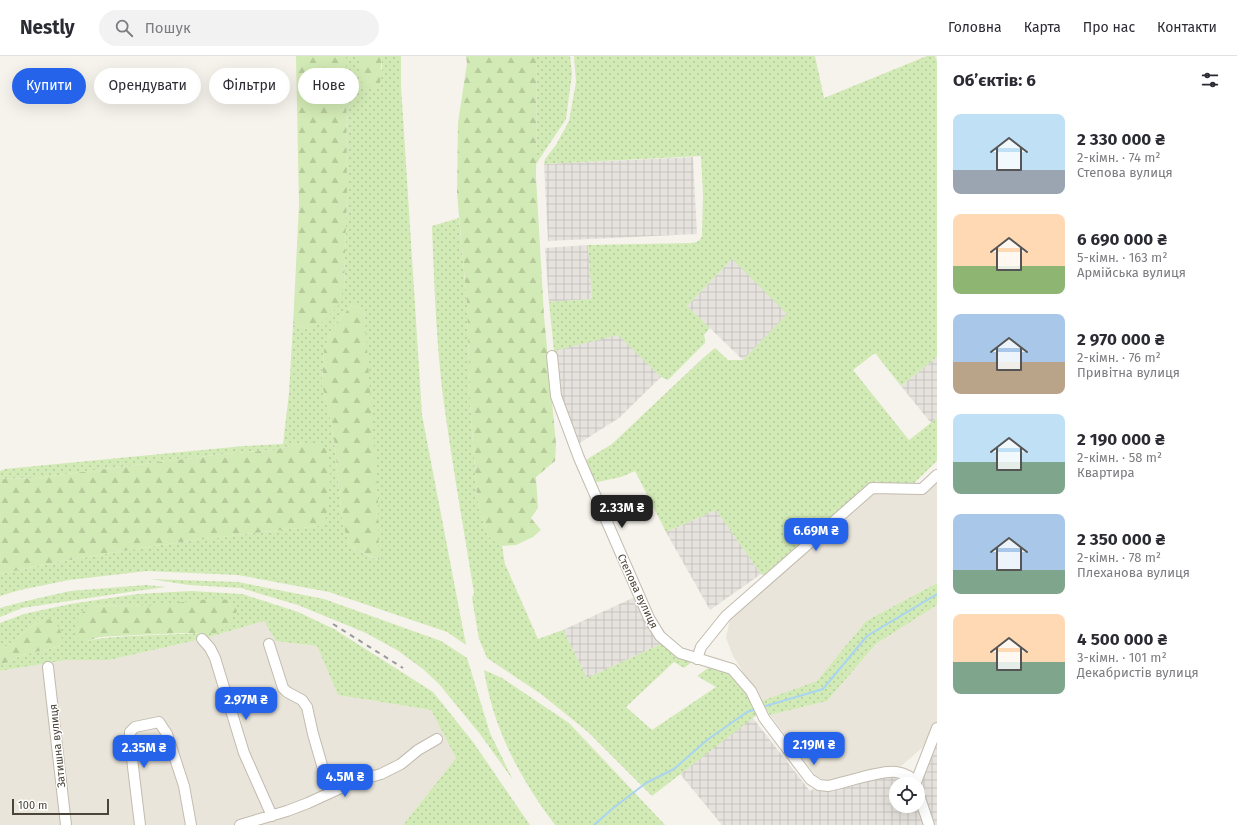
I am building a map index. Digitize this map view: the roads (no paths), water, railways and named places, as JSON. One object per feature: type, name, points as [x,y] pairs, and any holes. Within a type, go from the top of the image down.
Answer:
[{"type":"street","name":"Степова вулиця","points":[[552,356],[556,396],[579,458],[649,618],[660,636],[680,653],[732,669],[751,691],[764,718],[810,779],[819,785],[828,786],[882,773],[894,772],[903,774],[906,777]]},
{"type":"street","points":[[697,659],[701,647],[726,616],[872,488],[922,488],[937,475]]},
{"type":"street","points":[[202,639],[209,646],[215,658],[244,753],[272,816]]},
{"type":"street","points":[[269,644],[283,688],[287,692],[302,700],[307,706],[313,734],[330,793]]},
{"type":"street","name":"Затишна вулиця","points":[[48,667],[66,825]]},
{"type":"street","points":[[140,825],[129,736],[133,728],[159,722],[167,734],[184,786],[191,825]]},
{"type":"street","points":[[920,777],[937,728]]},
{"type":"street","points":[[240,825],[272,816],[308,803],[360,779],[385,772],[401,764],[418,750],[437,739]]},
{"type":"street","points":[[925,812],[929,825]]},
{"type":"waterway","points":[[762,707],[823,689],[867,636],[937,594]]},
{"type":"waterway","points":[[594,825],[646,783],[674,769],[707,740],[747,712],[756,709]]},
{"type":"railway","points":[[333,624],[403,668]]}]
